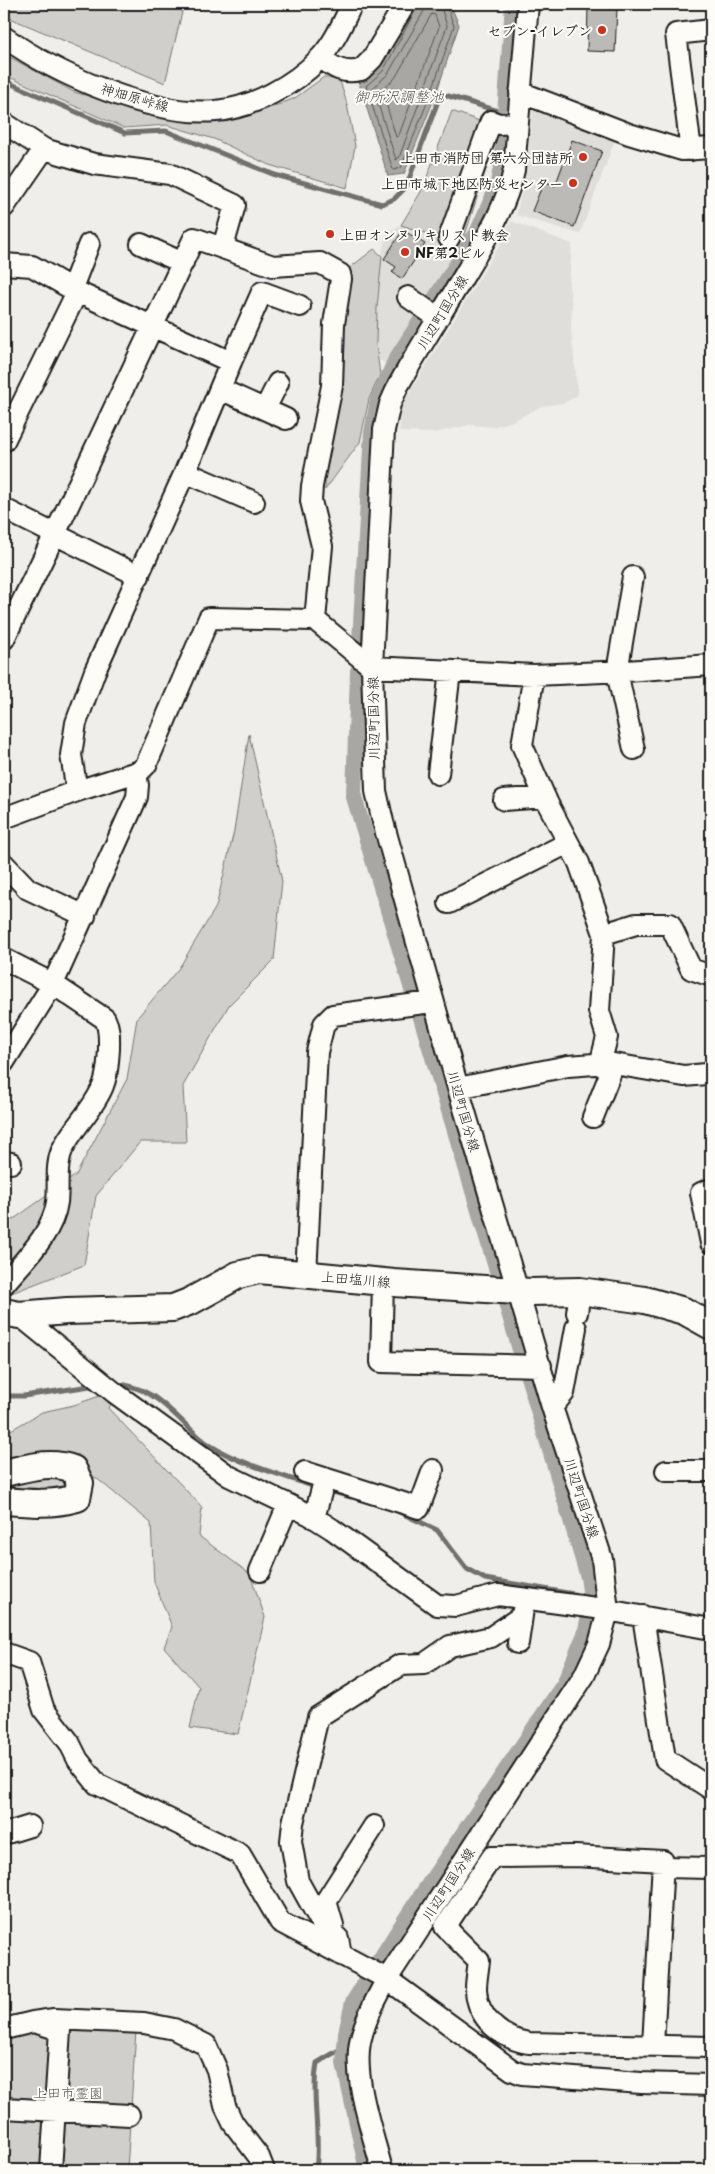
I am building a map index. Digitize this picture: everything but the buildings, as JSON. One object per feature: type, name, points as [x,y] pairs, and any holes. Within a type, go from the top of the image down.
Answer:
[{"type":"main road","name":"上田塩川線","points":[[12,1314],[173,1308],[191,1301],[238,1275],[259,1270],[383,1282],[518,1290],[531,1292],[578,1311],[645,1300],[684,1311],[711,1326]]},
{"type":"main road","points":[[4,1472],[50,1464],[63,1465],[72,1469],[80,1483],[77,1498],[60,1503],[32,1504],[4,1501]]},
{"type":"street","name":"神畑原峠線","points":[[4,37],[68,74],[123,96],[156,106],[190,111],[216,111],[243,106],[287,84],[321,58],[337,34],[352,4]]},
{"type":"street","points":[[321,58],[335,69],[342,71],[361,70],[372,59],[405,4]]},
{"type":"street","name":"川辺町国分線","points":[[382,2170],[358,2062],[360,2042],[370,2010],[387,1979],[584,1676],[599,1644],[596,1608],[607,1588],[602,1559],[552,1407],[432,1002],[376,791],[372,667],[384,430],[390,404],[426,309],[504,205],[514,170],[509,124],[520,92],[528,4]]},
{"type":"street","points":[[520,92],[629,134],[682,150],[701,149],[676,34],[711,30]]},
{"type":"street","points":[[449,238],[491,122],[509,124]]},
{"type":"street","points":[[4,123],[44,149],[94,164],[170,174],[235,205],[223,247]]},
{"type":"street","points":[[4,207],[44,149]]},
{"type":"street","points":[[4,639],[194,238],[273,266],[320,263],[340,274],[341,279],[334,324],[334,373],[312,486],[311,501],[322,546],[315,620]]},
{"type":"street","points":[[4,441],[74,290],[89,244]]},
{"type":"street","points":[[141,244],[183,263]]},
{"type":"street","points":[[4,264],[32,266],[74,290],[231,362]]},
{"type":"street","points":[[77,791],[71,755],[76,723],[95,672],[185,472],[262,292],[300,306]]},
{"type":"street","points":[[265,409],[278,384]]},
{"type":"street","points":[[220,389],[286,419]]},
{"type":"street","points":[[185,472],[254,502]]},
{"type":"street","points":[[4,509],[139,576]]},
{"type":"street","points":[[633,577],[617,672],[634,748]]},
{"type":"street","points":[[4,818],[77,791],[136,774],[146,765],[209,618],[315,620],[372,667],[534,675],[617,672],[711,664]]},
{"type":"street","points":[[438,774],[450,671]]},
{"type":"street","points":[[534,675],[522,745],[545,798],[578,862],[604,934],[599,1011],[607,1036],[607,1065],[593,1117]]},
{"type":"street","points":[[4,1062],[53,984],[85,916],[137,797],[138,785],[136,774]]},
{"type":"street","points":[[504,800],[545,798]]},
{"type":"street","points":[[449,903],[568,843]]},
{"type":"street","points":[[4,864],[28,889],[85,916]]},
{"type":"street","points":[[604,934],[636,924],[670,924],[691,969],[711,976]]},
{"type":"street","points":[[4,959],[53,984],[105,1019],[109,1027],[108,1065],[103,1086],[70,1135],[61,1152],[58,1168],[57,1203],[52,1219],[45,1233],[4,1284]]},
{"type":"street","points":[[306,1275],[316,1052],[324,1024],[333,1015],[432,1002]]},
{"type":"street","points":[[458,1088],[568,1066],[607,1065],[684,1076],[706,1074],[711,1071]]},
{"type":"street","points":[[711,1189],[700,1193],[711,1243]]},
{"type":"street","points":[[383,1282],[381,1362],[541,1366]]},
{"type":"street","points":[[552,1407],[564,1393],[578,1311]]},
{"type":"street","points":[[12,1314],[229,1476],[288,1505],[316,1509],[437,1605],[456,1606],[498,1595],[523,1608],[596,1608],[711,1630]]},
{"type":"street","points":[[305,1472],[419,1508],[433,1470]]},
{"type":"street","points":[[666,1471],[711,1470]]},
{"type":"street","points":[[316,1509],[325,1479]]},
{"type":"street","points":[[260,1571],[288,1505]]},
{"type":"street","points":[[518,1643],[523,1608]]},
{"type":"street","points":[[342,1955],[338,1938],[323,1926],[298,1881],[291,1841],[293,1823],[318,1717],[400,1665],[424,1664],[450,1646],[491,1637],[523,1608]]},
{"type":"street","points":[[644,1616],[665,1759],[711,1788]]},
{"type":"street","points":[[4,1653],[29,1662],[44,1710],[69,1742],[78,1760],[98,1784],[240,1854],[280,1922],[387,1979],[512,2070],[522,2074],[640,2083],[711,2086]]},
{"type":"street","points":[[4,1834],[30,1826]]},
{"type":"street","points":[[330,1932],[333,1925],[326,1901],[374,1826]]},
{"type":"street","points":[[653,2046],[663,1862],[575,1856],[492,1857],[445,1928],[479,1961],[476,1989],[480,2008],[492,2026],[518,2041],[530,2043],[653,2046],[711,2047]]},
{"type":"street","points":[[663,1867],[711,1868]]},
{"type":"street","points":[[4,2029],[33,2022],[54,2020],[144,2024],[174,2029],[206,2045],[217,2070],[233,2123],[259,2157],[264,2170]]},
{"type":"street","points":[[33,2022],[60,2030],[51,2170]]},
{"type":"street","points":[[4,2108],[128,2115]]},
{"type":"shaded area","points":[[544,107],[616,137],[580,234],[516,215],[527,170],[532,111]]},
{"type":"shaded area","points":[[511,221],[572,244],[569,284],[572,306],[571,330],[578,395],[564,403],[542,406],[513,421],[493,427],[470,425],[434,433],[399,432],[402,406],[499,246]]},
{"type":"shaded area","points":[[401,225],[462,245],[389,365],[379,360],[376,344],[377,308],[383,247],[388,232]]},
{"type":"green space","points":[[4,4],[184,4],[165,83],[12,19],[4,12]]},
{"type":"green space","points":[[4,54],[74,92],[134,109],[216,120],[252,114],[278,105],[295,98],[324,77],[340,81],[347,104],[355,146],[347,188],[269,165],[214,139],[167,125],[124,128],[7,76],[4,72]]},
{"type":"green space","points":[[452,111],[499,128],[462,245],[401,225],[422,190]]},
{"type":"green space","points":[[374,249],[382,256],[376,344],[380,375],[369,399],[360,442],[325,490],[327,440],[347,270]]},
{"type":"green space","points":[[249,734],[282,881],[274,960],[229,1005],[183,1086],[186,1142],[140,1142],[96,1196],[84,1265],[4,1296],[4,1226],[76,1175],[127,1079],[137,1018],[179,968],[216,907],[234,831]]},
{"type":"green space","points":[[108,1393],[115,1400],[108,1408],[202,1507],[199,1536],[250,1574],[265,1617],[238,1734],[190,1728],[199,1687],[164,1647],[172,1627],[154,1582],[151,1523],[95,1477],[60,1495],[4,1496],[4,1434],[42,1412],[74,1405]]},
{"type":"green space","name":"上田市霊園","points":[[50,2027],[136,2030],[127,2170],[4,2170],[4,2041]]},
{"type":"water","name":"御所沢調整池","points":[[415,4],[450,4],[459,25],[436,94],[404,174],[388,176],[359,83],[379,68]]},
{"type":"waterway","points":[[360,641],[372,432],[378,400],[396,359],[477,233],[497,187],[501,168],[513,4]]},
{"type":"waterway","points":[[4,78],[7,82],[125,133],[166,131],[275,175],[382,204],[394,199],[406,187],[438,101],[445,95],[505,113]]},
{"type":"waterway","points":[[358,671],[354,797],[413,993]]},
{"type":"waterway","points":[[420,1014],[497,1271]]},
{"type":"waterway","points":[[367,2170],[344,2063],[346,2033],[353,2002],[410,1912],[564,1684],[585,1634],[589,1616],[591,1597],[588,1577],[506,1303]]},
{"type":"waterway","points":[[113,1384],[127,1385],[140,1389],[152,1396],[204,1441],[228,1455],[318,1488]]},
{"type":"waterway","points":[[4,1396],[24,1396],[97,1385]]},
{"type":"waterway","points":[[326,1490],[351,1497]]},
{"type":"waterway","points":[[395,1510],[437,1530],[467,1569],[485,1579],[591,1597]]},
{"type":"waterway","points":[[316,2170],[315,2076],[317,2063],[344,2047]]},
{"type":"place","name":"セブン-イレブン","points":[[602,30]]},
{"type":"place","name":"上田市消防団 第六分団詰所","points":[[583,157]]},
{"type":"place","name":"上田市城下地区防災センター","points":[[573,183]]},
{"type":"place","name":"上田オンヌリキリスト教会","points":[[330,234]]},
{"type":"place","name":"NF第2ビル","points":[[405,252]]}]
